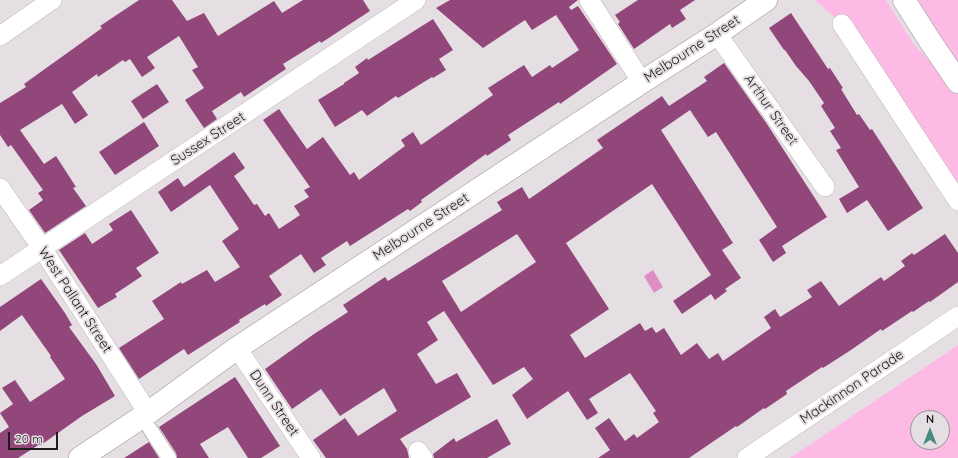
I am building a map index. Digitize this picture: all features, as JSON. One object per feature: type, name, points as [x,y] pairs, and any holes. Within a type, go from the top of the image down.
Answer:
[{"type":"main road","name":"Melbourne Street","points":[[80,458],[149,421],[237,348],[717,34],[766,0]]},
{"type":"main road","points":[[904,0],[958,82]]},
{"type":"street","points":[[0,36],[52,0]]},
{"type":"street","name":"Sussex Street","points":[[0,276],[416,0]]},
{"type":"street","points":[[589,0],[642,82]]},
{"type":"street","points":[[842,24],[958,201]]},
{"type":"street","name":"Arthur Street","points":[[717,34],[825,186]]},
{"type":"street","name":"West Pallant Street","points":[[0,188],[42,248],[149,421]]},
{"type":"street","name":"Mackinnon Parade","points":[[746,458],[958,316]]},
{"type":"street","name":"Dunn Street","points":[[237,348],[311,458]]},
{"type":"street","points":[[149,421],[169,458]]},
{"type":"shaded area","points":[[815,0],[886,0],[914,45],[944,75],[958,95],[958,188],[842,24]]},
{"type":"shaded area","points":[[918,0],[958,0],[958,68]]},
{"type":"shaded area","points":[[653,270],[663,287],[654,293],[644,276]]},
{"type":"shaded area","points":[[958,345],[958,458],[790,458]]},
{"type":"building","points":[[139,0],[172,0],[187,21],[204,13],[218,36],[274,1],[282,13],[303,0],[363,0],[370,11],[321,43],[320,41],[283,64],[286,69],[244,97],[241,92],[212,111],[217,119],[204,128],[185,100],[204,88],[192,70],[198,67],[179,36],[147,57],[155,68],[142,77],[130,59],[125,62],[123,60],[98,77],[97,74],[72,92],[88,115],[75,124],[62,104],[20,130],[44,164],[56,156],[76,187],[73,188],[86,206],[45,233],[29,210],[43,200],[38,193],[43,190],[11,145],[8,147],[0,135],[0,103],[26,87],[24,84],[102,28],[100,26]]},
{"type":"building","points":[[450,0],[578,0],[569,7],[571,10],[578,6],[617,64],[560,104],[559,102],[508,135],[511,140],[487,156],[486,154],[421,200],[422,202],[410,211],[408,209],[350,246],[347,241],[321,258],[326,265],[314,273],[301,254],[269,276],[282,295],[266,306],[265,304],[239,320],[240,322],[188,355],[184,349],[139,379],[119,348],[164,319],[152,301],[181,282],[182,284],[207,270],[215,282],[240,267],[222,241],[239,229],[210,185],[171,212],[158,192],[178,178],[184,187],[234,152],[245,168],[234,176],[254,205],[257,204],[265,216],[269,213],[279,229],[300,215],[294,206],[309,197],[304,190],[310,187],[263,120],[279,109],[307,149],[323,137],[350,175],[354,172],[359,180],[405,146],[401,140],[413,132],[421,145],[493,95],[488,88],[524,65],[532,77],[550,65],[552,68],[579,50],[556,15],[532,30],[525,20],[483,48],[436,8]]},
{"type":"building","points":[[638,0],[695,0],[680,10],[686,19],[672,28],[670,24],[634,49],[618,24],[620,22],[615,15]]},
{"type":"building","points":[[791,13],[828,69],[830,68],[843,88],[841,89],[857,115],[859,114],[870,130],[872,129],[923,208],[888,231],[867,200],[847,213],[839,199],[859,187],[836,150],[841,148],[830,131],[835,128],[821,106],[824,103],[769,28]]},
{"type":"building","points":[[433,19],[453,50],[439,59],[446,70],[398,98],[396,96],[367,116],[362,110],[335,127],[318,100],[359,73],[355,67],[367,58],[368,60]]},
{"type":"building","points":[[724,63],[767,124],[827,217],[782,246],[786,253],[773,262],[759,240],[777,227],[716,132],[708,137],[690,110],[661,130],[733,243],[722,250],[741,278],[725,289],[727,291],[715,300],[711,294],[682,314],[673,301],[711,275],[652,184],[566,243],[609,309],[570,335],[585,358],[640,323],[645,331],[652,327],[656,333],[664,328],[681,355],[697,343],[709,359],[718,353],[723,361],[771,328],[764,317],[775,309],[780,317],[812,297],[807,290],[821,281],[839,306],[881,277],[884,281],[905,266],[901,261],[912,253],[914,255],[945,234],[958,253],[958,282],[930,302],[929,301],[913,312],[912,311],[882,331],[881,329],[851,350],[823,368],[822,367],[786,391],[787,394],[689,458],[598,458],[610,450],[595,428],[609,418],[625,441],[634,434],[637,438],[659,422],[653,413],[656,411],[630,373],[589,399],[598,413],[587,420],[568,391],[527,419],[512,395],[533,379],[524,367],[493,385],[444,311],[427,322],[438,340],[417,354],[436,384],[457,373],[471,397],[400,439],[407,449],[409,458],[326,458],[313,440],[345,418],[358,436],[397,411],[384,388],[340,416],[321,389],[292,409],[265,369],[348,312],[343,305],[385,277],[388,281],[502,210],[497,202],[522,187],[529,199],[603,148],[597,140],[662,96],[669,106],[707,81],[704,77]],"holes":[[[517,234],[536,262],[461,312],[442,281]]]},
{"type":"building","points":[[157,84],[169,102],[143,119],[131,101]]},
{"type":"building","points":[[144,122],[159,146],[115,175],[99,152]]},
{"type":"building","points":[[131,210],[159,253],[136,268],[142,276],[115,294],[117,297],[98,308],[59,250],[85,233],[92,244],[113,230],[109,224]]},
{"type":"building","points":[[41,279],[65,313],[72,325],[69,327],[96,364],[115,396],[82,416],[41,445],[40,444],[18,458],[0,458],[0,433],[9,427],[0,413],[13,404],[2,388],[15,380],[30,402],[65,379],[50,357],[51,356],[22,315],[0,331],[0,307]]},
{"type":"building","points":[[235,377],[280,446],[261,458],[248,458],[228,427],[200,444],[209,458],[177,458],[176,453],[159,427]]},
{"type":"building","points":[[497,419],[511,444],[487,458],[434,458],[433,454],[454,438],[456,442]]},
{"type":"building","points":[[149,442],[159,458],[124,458]]}]
